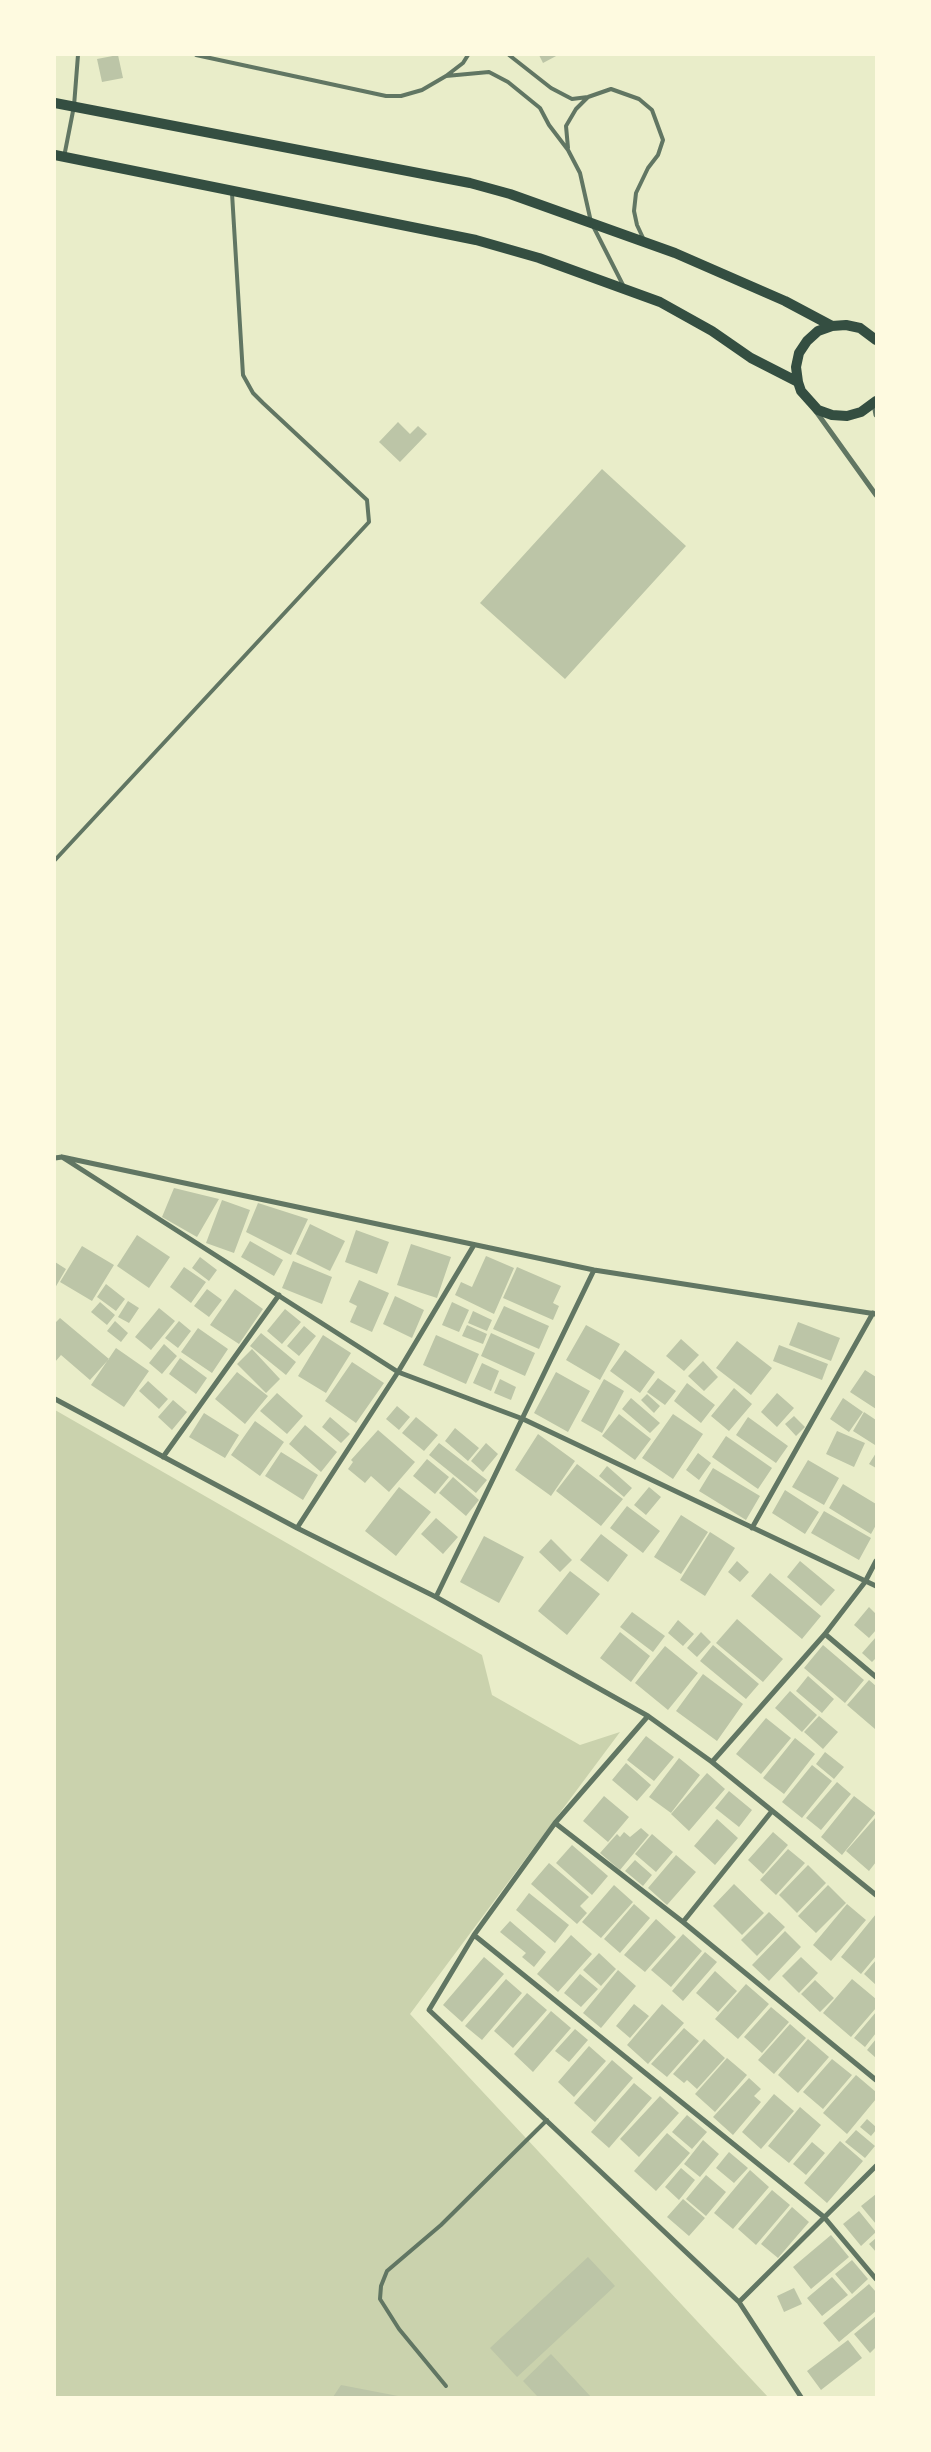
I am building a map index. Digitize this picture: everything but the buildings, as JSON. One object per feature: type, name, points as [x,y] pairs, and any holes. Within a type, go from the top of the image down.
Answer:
[{"type":"main road","points":[[55,103],[470,183],[510,194],[645,242],[785,300],[832,326]]},
{"type":"main road","points":[[60,156],[476,240],[539,258],[660,302],[712,331],[751,358],[798,382]]},
{"type":"main road","points":[[875,337],[860,328],[846,325],[832,326],[818,331],[807,340],[800,353],[796,367],[798,382],[807,400],[818,410],[832,415],[847,416],[861,412],[875,403]]},
{"type":"street","points":[[807,400],[876,494]]},
{"type":"street","points":[[875,403],[876,415]]},
{"type":"street","points":[[62,1157],[398,1372],[523,1419],[876,1586]]},
{"type":"street","points":[[55,1158],[62,1157],[594,1270],[874,1313],[752,1528]]},
{"type":"street","points":[[297,1528],[398,1372],[474,1245]]},
{"type":"street","points":[[436,1598],[594,1270]]},
{"type":"street","points":[[163,1457],[279,1295]]},
{"type":"street","points":[[55,1399],[297,1528],[436,1598],[648,1716],[712,1762],[876,1895]]},
{"type":"street","points":[[712,1762],[824,1634],[865,1582],[876,1561]]},
{"type":"street","points":[[824,1634],[876,1677]]},
{"type":"street","points":[[648,1716],[555,1823],[474,1935],[429,2010],[739,2302],[801,2397]]},
{"type":"street","points":[[683,1922],[772,1811]]},
{"type":"street","points":[[555,1823],[683,1922],[876,2080]]},
{"type":"street","points":[[474,1935],[824,2217],[876,2279]]},
{"type":"street","points":[[739,2302],[876,2166]]},
{"type":"lane","points":[[60,156],[74,106],[78,55]]},
{"type":"lane","points":[[196,55],[386,96],[401,96],[422,90],[446,76],[463,63],[468,55]]},
{"type":"lane","points":[[509,55],[551,88],[572,99],[588,98],[611,89],[639,98],[652,110],[660,126],[663,140],[658,155],[648,168],[636,193],[634,211],[637,225],[645,242]]},
{"type":"lane","points":[[446,76],[489,72],[508,82],[540,108],[549,125],[568,150],[580,173],[591,222],[624,288]]},
{"type":"lane","points":[[568,150],[566,126],[576,109],[588,98]]},
{"type":"lane","points":[[55,860],[369,522],[367,500],[258,398],[243,375],[232,191]]},
{"type":"lane","points":[[446,2386],[399,2329],[380,2299],[381,2286],[387,2271],[441,2225],[547,2120]]},
{"type":"green space","points":[[55,1410],[482,1655],[492,1695],[580,1745],[620,1732],[410,2014],[768,2397],[55,2397]]}]
